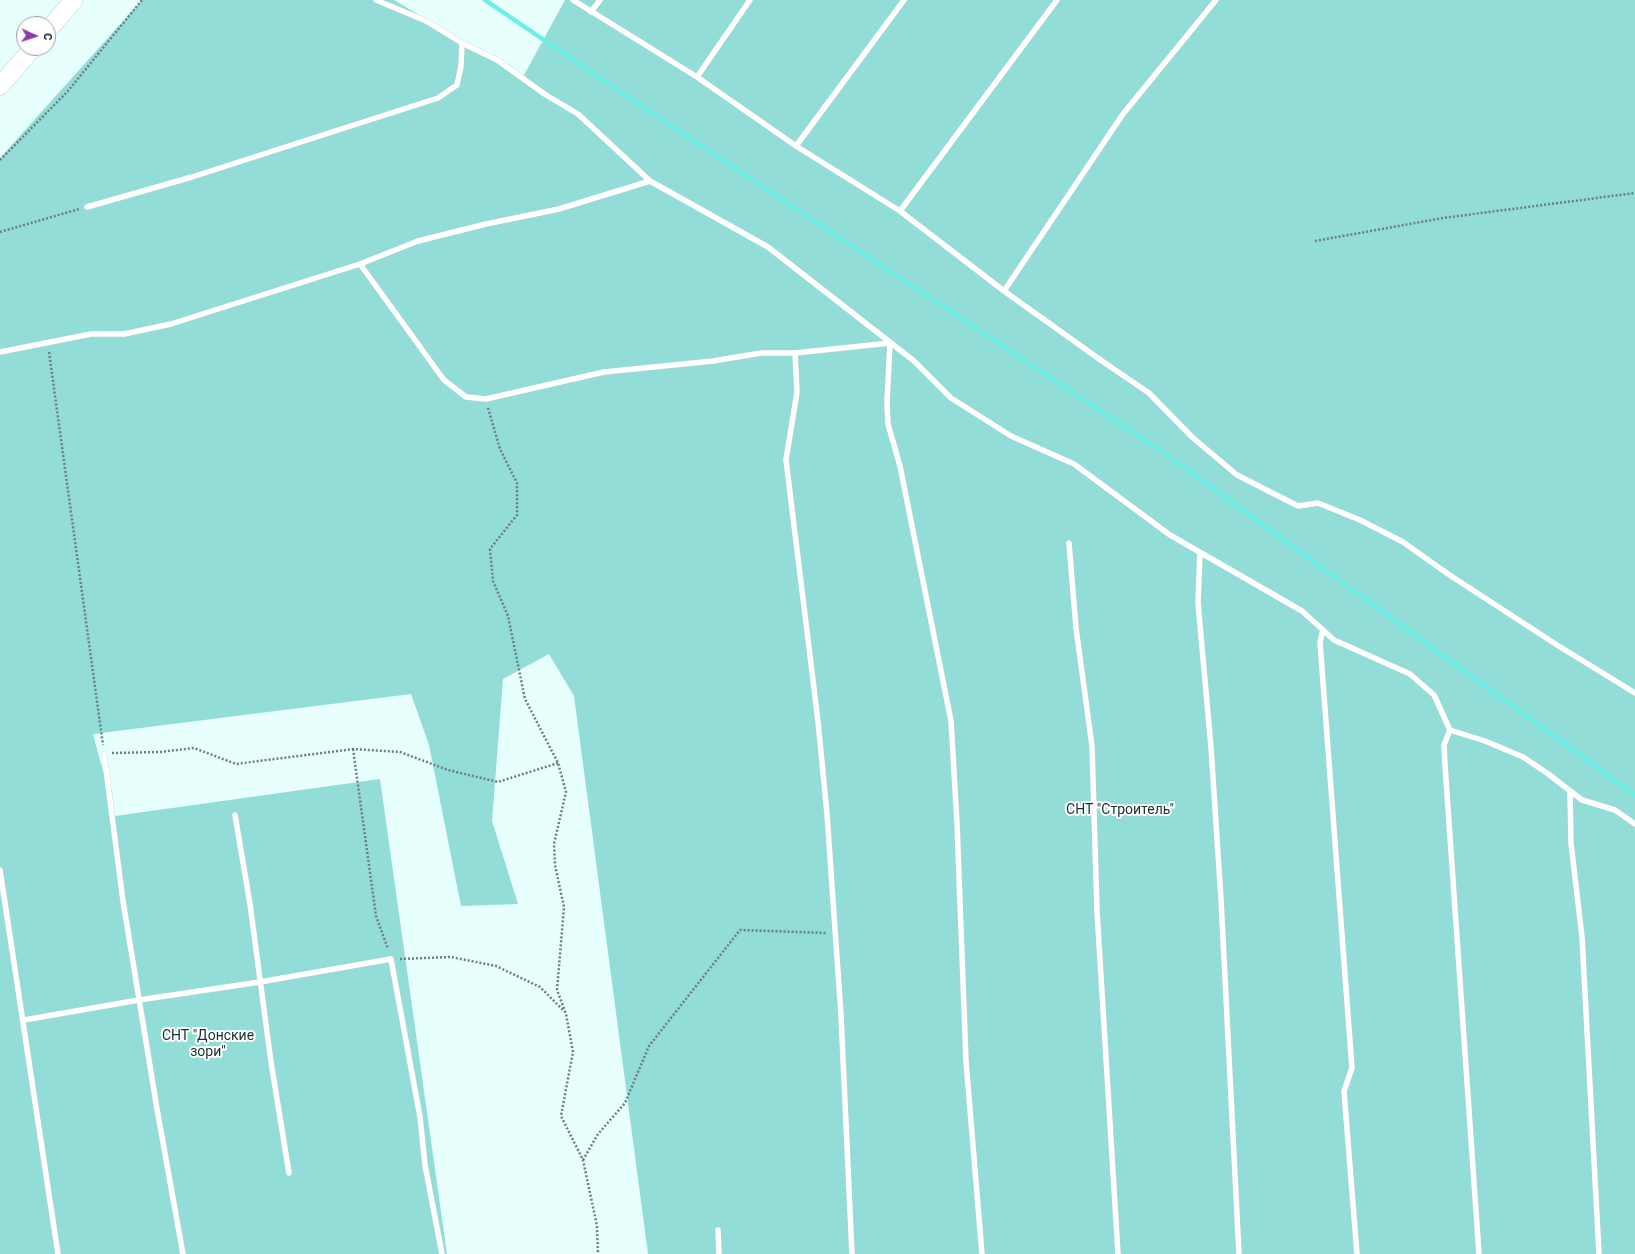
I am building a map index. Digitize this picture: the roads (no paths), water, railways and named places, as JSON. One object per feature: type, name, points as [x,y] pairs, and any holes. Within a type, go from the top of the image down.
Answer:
[{"type":"main road","points":[[56,21],[74,0]]},
{"type":"main road","points":[[0,86],[26,56]]},
{"type":"lane","points":[[376,0],[426,21],[462,43],[497,60],[546,95],[578,114],[650,181],[768,247],[914,361],[951,398],[1011,436],[1074,464],[1170,535],[1302,611],[1334,640],[1410,674],[1434,695],[1450,730],[1444,745],[1445,765],[1479,1254]]},
{"type":"lane","points":[[573,0],[697,77],[796,146],[900,211],[1102,362],[1149,393],[1192,437],[1237,475],[1298,506],[1318,503],[1360,520],[1403,542],[1467,587],[1635,693]]},
{"type":"lane","points":[[591,12],[600,0]]},
{"type":"lane","points":[[697,77],[750,0]]},
{"type":"lane","points":[[796,146],[904,0]]},
{"type":"lane","points":[[900,211],[1057,0]]},
{"type":"lane","points":[[1004,290],[1123,114],[1216,0]]},
{"type":"lane","points":[[87,206],[192,177],[438,98],[457,85],[461,66],[462,43]]},
{"type":"lane","points":[[0,352],[91,334],[124,334],[171,324],[360,264],[418,241],[486,224],[559,209],[650,181]]},
{"type":"lane","points":[[360,264],[444,380],[466,397],[486,400],[604,372],[713,361],[761,353],[795,353],[890,343]]},
{"type":"lane","points":[[890,343],[887,402],[888,424],[900,466],[951,721],[957,823],[966,1061],[982,1254]]},
{"type":"lane","points":[[795,353],[797,392],[786,460],[818,721],[827,814],[841,1015],[852,1254]]},
{"type":"lane","points":[[1069,543],[1076,628],[1092,746],[1097,911],[1118,1254]]},
{"type":"lane","points":[[1200,553],[1198,602],[1211,746],[1221,899],[1239,1254]]},
{"type":"lane","points":[[1323,630],[1320,642],[1352,1068],[1344,1091],[1357,1254]]},
{"type":"lane","points":[[1450,730],[1484,741],[1523,757],[1547,773],[1582,800],[1615,810],[1635,824]]},
{"type":"lane","points":[[104,754],[123,901],[157,1109],[184,1254]]},
{"type":"lane","points":[[1570,791],[1571,843],[1582,937],[1599,1254]]},
{"type":"lane","points":[[235,815],[250,904],[271,1062],[289,1173]]},
{"type":"lane","points":[[0,870],[24,1020],[44,1166],[58,1254]]},
{"type":"lane","points":[[24,1020],[139,1000],[260,982],[391,959],[420,1117],[425,1165],[442,1254]]},
{"type":"lane","points":[[718,1230],[719,1254]]},
{"type":"waterway","points":[[485,0],[650,112],[1164,453],[1635,795]]},
{"type":"park label","name":"СНТ \"Строитель\"","points":[[1120,810]]},
{"type":"park label","name":"СНТ \"Донские зори\"","points":[[208,1044]]}]
